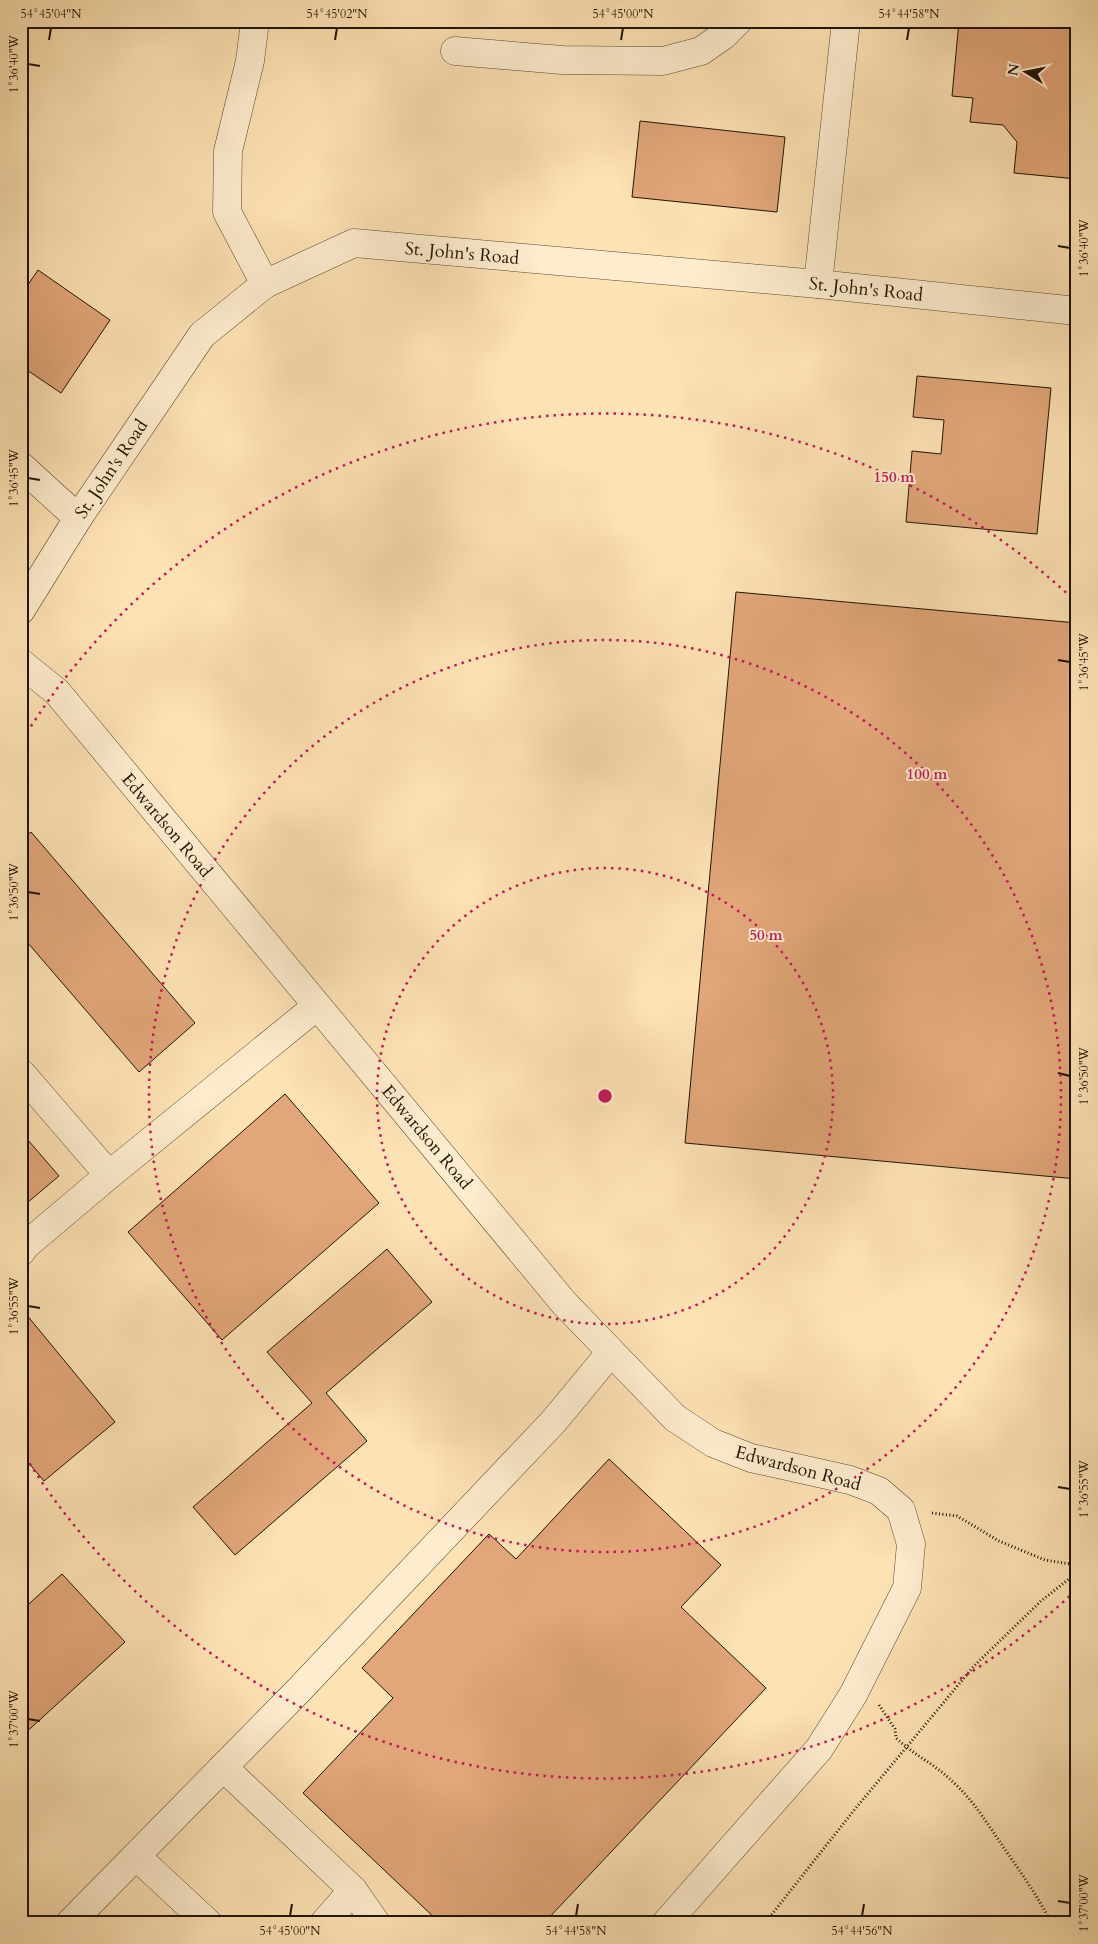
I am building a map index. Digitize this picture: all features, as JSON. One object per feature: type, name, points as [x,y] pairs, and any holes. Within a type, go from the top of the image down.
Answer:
[{"type":"street","points":[[255,21],[250,61],[228,151],[227,212],[265,284]]},
{"type":"street","points":[[455,51],[562,60],[664,61],[701,51],[724,35],[738,21]]},
{"type":"street","points":[[818,284],[846,21]]},
{"type":"street","name":"St. John's Road","points":[[21,610],[78,518],[202,335],[265,284],[354,243],[818,284],[1077,311]]},
{"type":"street","points":[[21,466],[78,518]]},
{"type":"street","name":"Edwardson Road","points":[[21,663],[57,692],[564,1303],[675,1418],[713,1443],[751,1458],[850,1480],[879,1491],[901,1510]]},
{"type":"street","points":[[23,1246],[317,1006]]},
{"type":"street","points":[[21,1073],[109,1175]]},
{"type":"street","points":[[70,1923],[298,1691],[554,1421],[611,1352]]},
{"type":"street","points":[[666,1923],[819,1749],[859,1685],[907,1588],[911,1544],[901,1510]]},
{"type":"street","points":[[223,1767],[353,1890],[376,1923]]},
{"type":"street","points":[[136,1856],[208,1923]]},
{"type":"street","points":[[324,1923],[353,1890]]},
{"type":"path","points":[[901,1510],[957,1516],[1008,1545],[1044,1560],[1077,1565]]},
{"type":"path","points":[[765,1923],[855,1809],[974,1666],[1041,1601],[1069,1579],[1077,1576]]},
{"type":"path","points":[[859,1685],[883,1709],[895,1729],[896,1738],[907,1748],[934,1764],[954,1782],[979,1811],[1015,1863],[1050,1923]]},
{"type":"building","points":[[959,21],[1077,21],[1077,179],[1014,173],[1017,142],[1003,125],[970,122],[973,98],[952,96]]},
{"type":"building","points":[[640,121],[785,137],[777,212],[632,197]]},
{"type":"building","points":[[38,270],[110,320],[61,393],[21,366],[21,295]]},
{"type":"building","points":[[917,376],[1051,388],[1037,534],[906,522],[912,451],[941,454],[944,420],[913,417]]},
{"type":"building","points":[[736,592],[1077,623],[1077,1179],[685,1143]]},
{"type":"building","points":[[31,832],[195,1023],[139,1072],[21,935],[21,840]]},
{"type":"building","points":[[285,1094],[379,1203],[222,1340],[128,1232]]},
{"type":"building","points":[[21,1132],[59,1176],[21,1208]]},
{"type":"building","points":[[387,1249],[432,1302],[326,1393],[367,1441],[235,1555],[193,1507],[312,1403],[267,1352]]},
{"type":"building","points":[[21,1308],[115,1422],[44,1481],[21,1454]]},
{"type":"building","points":[[609,1459],[721,1565],[681,1607],[766,1688],[544,1923],[440,1923],[303,1793],[393,1698],[362,1668],[489,1534],[516,1559]]},
{"type":"building","points":[[62,1574],[125,1642],[21,1737],[21,1611]]}]
